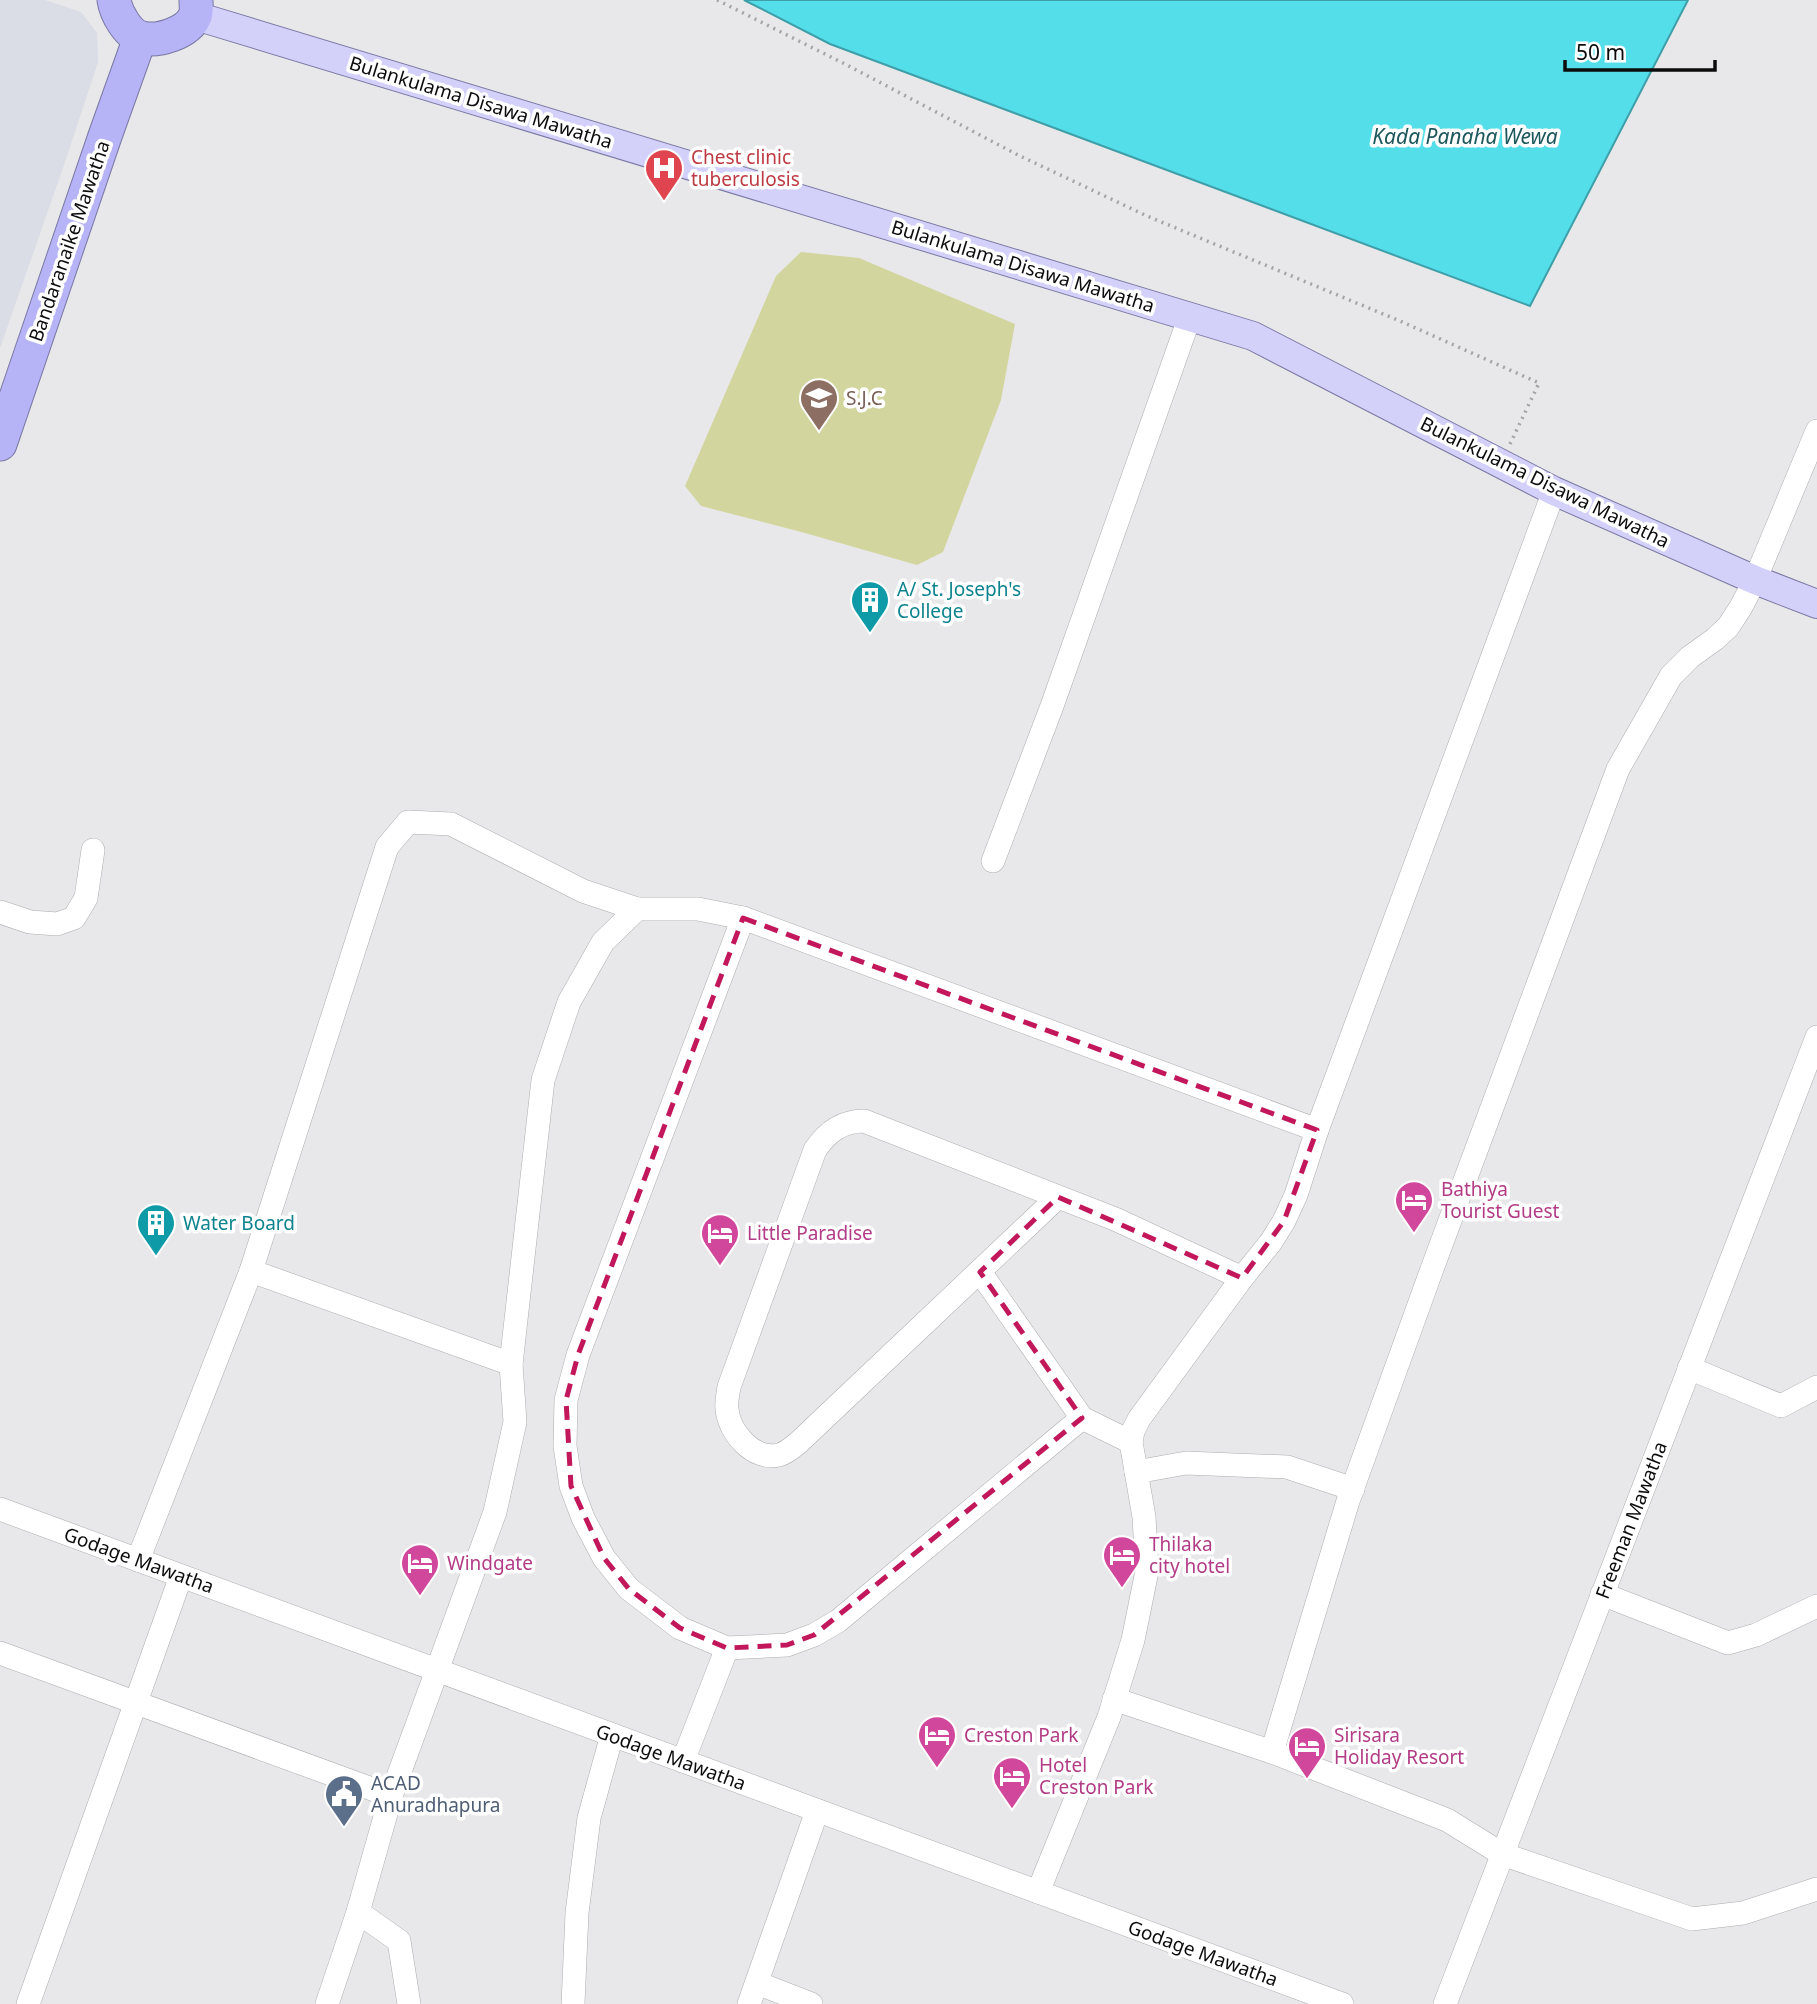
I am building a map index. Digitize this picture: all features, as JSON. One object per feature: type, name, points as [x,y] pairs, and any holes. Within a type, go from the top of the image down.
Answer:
[{"type":"highway","points":[[114,0],[121,19],[129,30],[140,38],[157,38],[186,27],[196,8]]},
{"type":"highway","name":"Bandaranaike Mawatha","points":[[0,444],[9,387],[140,38]]},
{"type":"main road","name":"Bulankulama Disawa Mawatha","points":[[196,8],[1253,336],[1554,491],[1755,580],[1817,604]]},
{"type":"street","points":[[993,862],[1052,706],[1191,316]]},
{"type":"street","points":[[1272,1752],[1353,1489],[1436,1256],[1618,769],[1671,676],[1689,657],[1728,627],[1755,580],[1817,431]]},
{"type":"street","points":[[1038,1892],[1109,1717],[1133,1640],[1147,1571],[1144,1517],[1131,1442],[1133,1431],[1139,1419],[1271,1242],[1296,1195],[1317,1130],[1554,491]]},
{"type":"street","points":[[138,1560],[251,1270],[387,847],[408,822],[451,824],[583,891],[637,909],[698,909],[743,918],[1317,1130]]},
{"type":"street","points":[[0,912],[30,922],[57,924],[74,918],[86,898],[93,850]]},
{"type":"street","points":[[327,2004],[358,1912],[391,1796],[495,1512],[515,1422],[511,1364],[543,1080],[569,1002],[603,942],[637,909]]},
{"type":"street","points":[[743,918],[578,1355],[566,1400],[565,1446],[571,1486],[583,1518],[604,1558],[629,1589],[680,1628],[727,1648],[787,1645],[814,1635],[838,1621],[1082,1418]]},
{"type":"street","name":"Freeman Mawatha","points":[[1445,2004],[1817,1037]]},
{"type":"street","points":[[1058,1197],[788,1451],[779,1455],[760,1453],[747,1446],[738,1436],[727,1410],[729,1387],[815,1150],[831,1130],[854,1121],[864,1121],[1115,1219],[1242,1278]]},
{"type":"street","points":[[251,1270],[511,1364]]},
{"type":"street","points":[[980,1272],[1082,1418],[1131,1442]]},
{"type":"street","points":[[1689,1368],[1781,1406],[1817,1387]]},
{"type":"street","points":[[1136,1472],[1186,1463],[1287,1467],[1353,1489]]},
{"type":"street","name":"Godage Mawatha","points":[[0,1509],[1332,2002]]},
{"type":"street","points":[[28,2004],[181,1576]]},
{"type":"street","points":[[1602,1594],[1728,1643],[1756,1635],[1817,1606]]},
{"type":"street","points":[[683,1761],[727,1648]]},
{"type":"street","points":[[0,1653],[391,1796]]},
{"type":"street","points":[[1114,1699],[1272,1752],[1447,1820],[1502,1854],[1692,1919],[1743,1913],[1817,1889]]},
{"type":"street","points":[[573,2004],[577,1913],[589,1818],[612,1735]]},
{"type":"street","points":[[811,2004],[753,1993],[817,1811]]},
{"type":"street","points":[[358,1912],[399,1941],[409,2004]]},
{"type":"path","points":[[717,0],[844,63],[1018,155],[1147,216],[1400,321],[1539,383],[1502,464]]},
{"type":"highlighted area","points":[[743,918],[1317,1130],[1284,1221],[1242,1278],[1058,1197],[980,1272],[1082,1418],[814,1635],[787,1645],[727,1648],[680,1628],[629,1589],[604,1558],[571,1486],[566,1400],[578,1355]]},
{"type":"shaded area","points":[[0,0],[45,0],[81,12],[97,33],[98,62],[0,348]]},
{"type":"green space","points":[[801,252],[859,258],[1015,324],[1001,400],[943,552],[917,565],[701,506],[685,486],[776,276]]},
{"type":"water","name":"Kada Panaha Wewa","points":[[744,0],[1688,0],[1530,306],[830,44]]},
{"type":"place","name":"Chest clinic tuberculosis","points":[[664,202]]},
{"type":"place","name":"S.J.C","points":[[819,432]]},
{"type":"place","name":"A/ St. Joseph's College","points":[[870,634]]},
{"type":"place","name":"Bathiya Tourist Guest","points":[[1414,1234]]},
{"type":"place","name":"Water Board","points":[[156,1257]]},
{"type":"place","name":"Little Paradise","points":[[720,1267]]},
{"type":"place","name":"Thilaka city hotel","points":[[1122,1589]]},
{"type":"place","name":"Windgate","points":[[420,1597]]},
{"type":"place","name":"Creston Park","points":[[937,1769]]},
{"type":"place","name":"Sirisara Holiday Resort","points":[[1307,1780]]},
{"type":"place","name":"Hotel Creston Park","points":[[1012,1810]]},
{"type":"place","name":"ACAD Anuradhapura","points":[[344,1828]]}]
